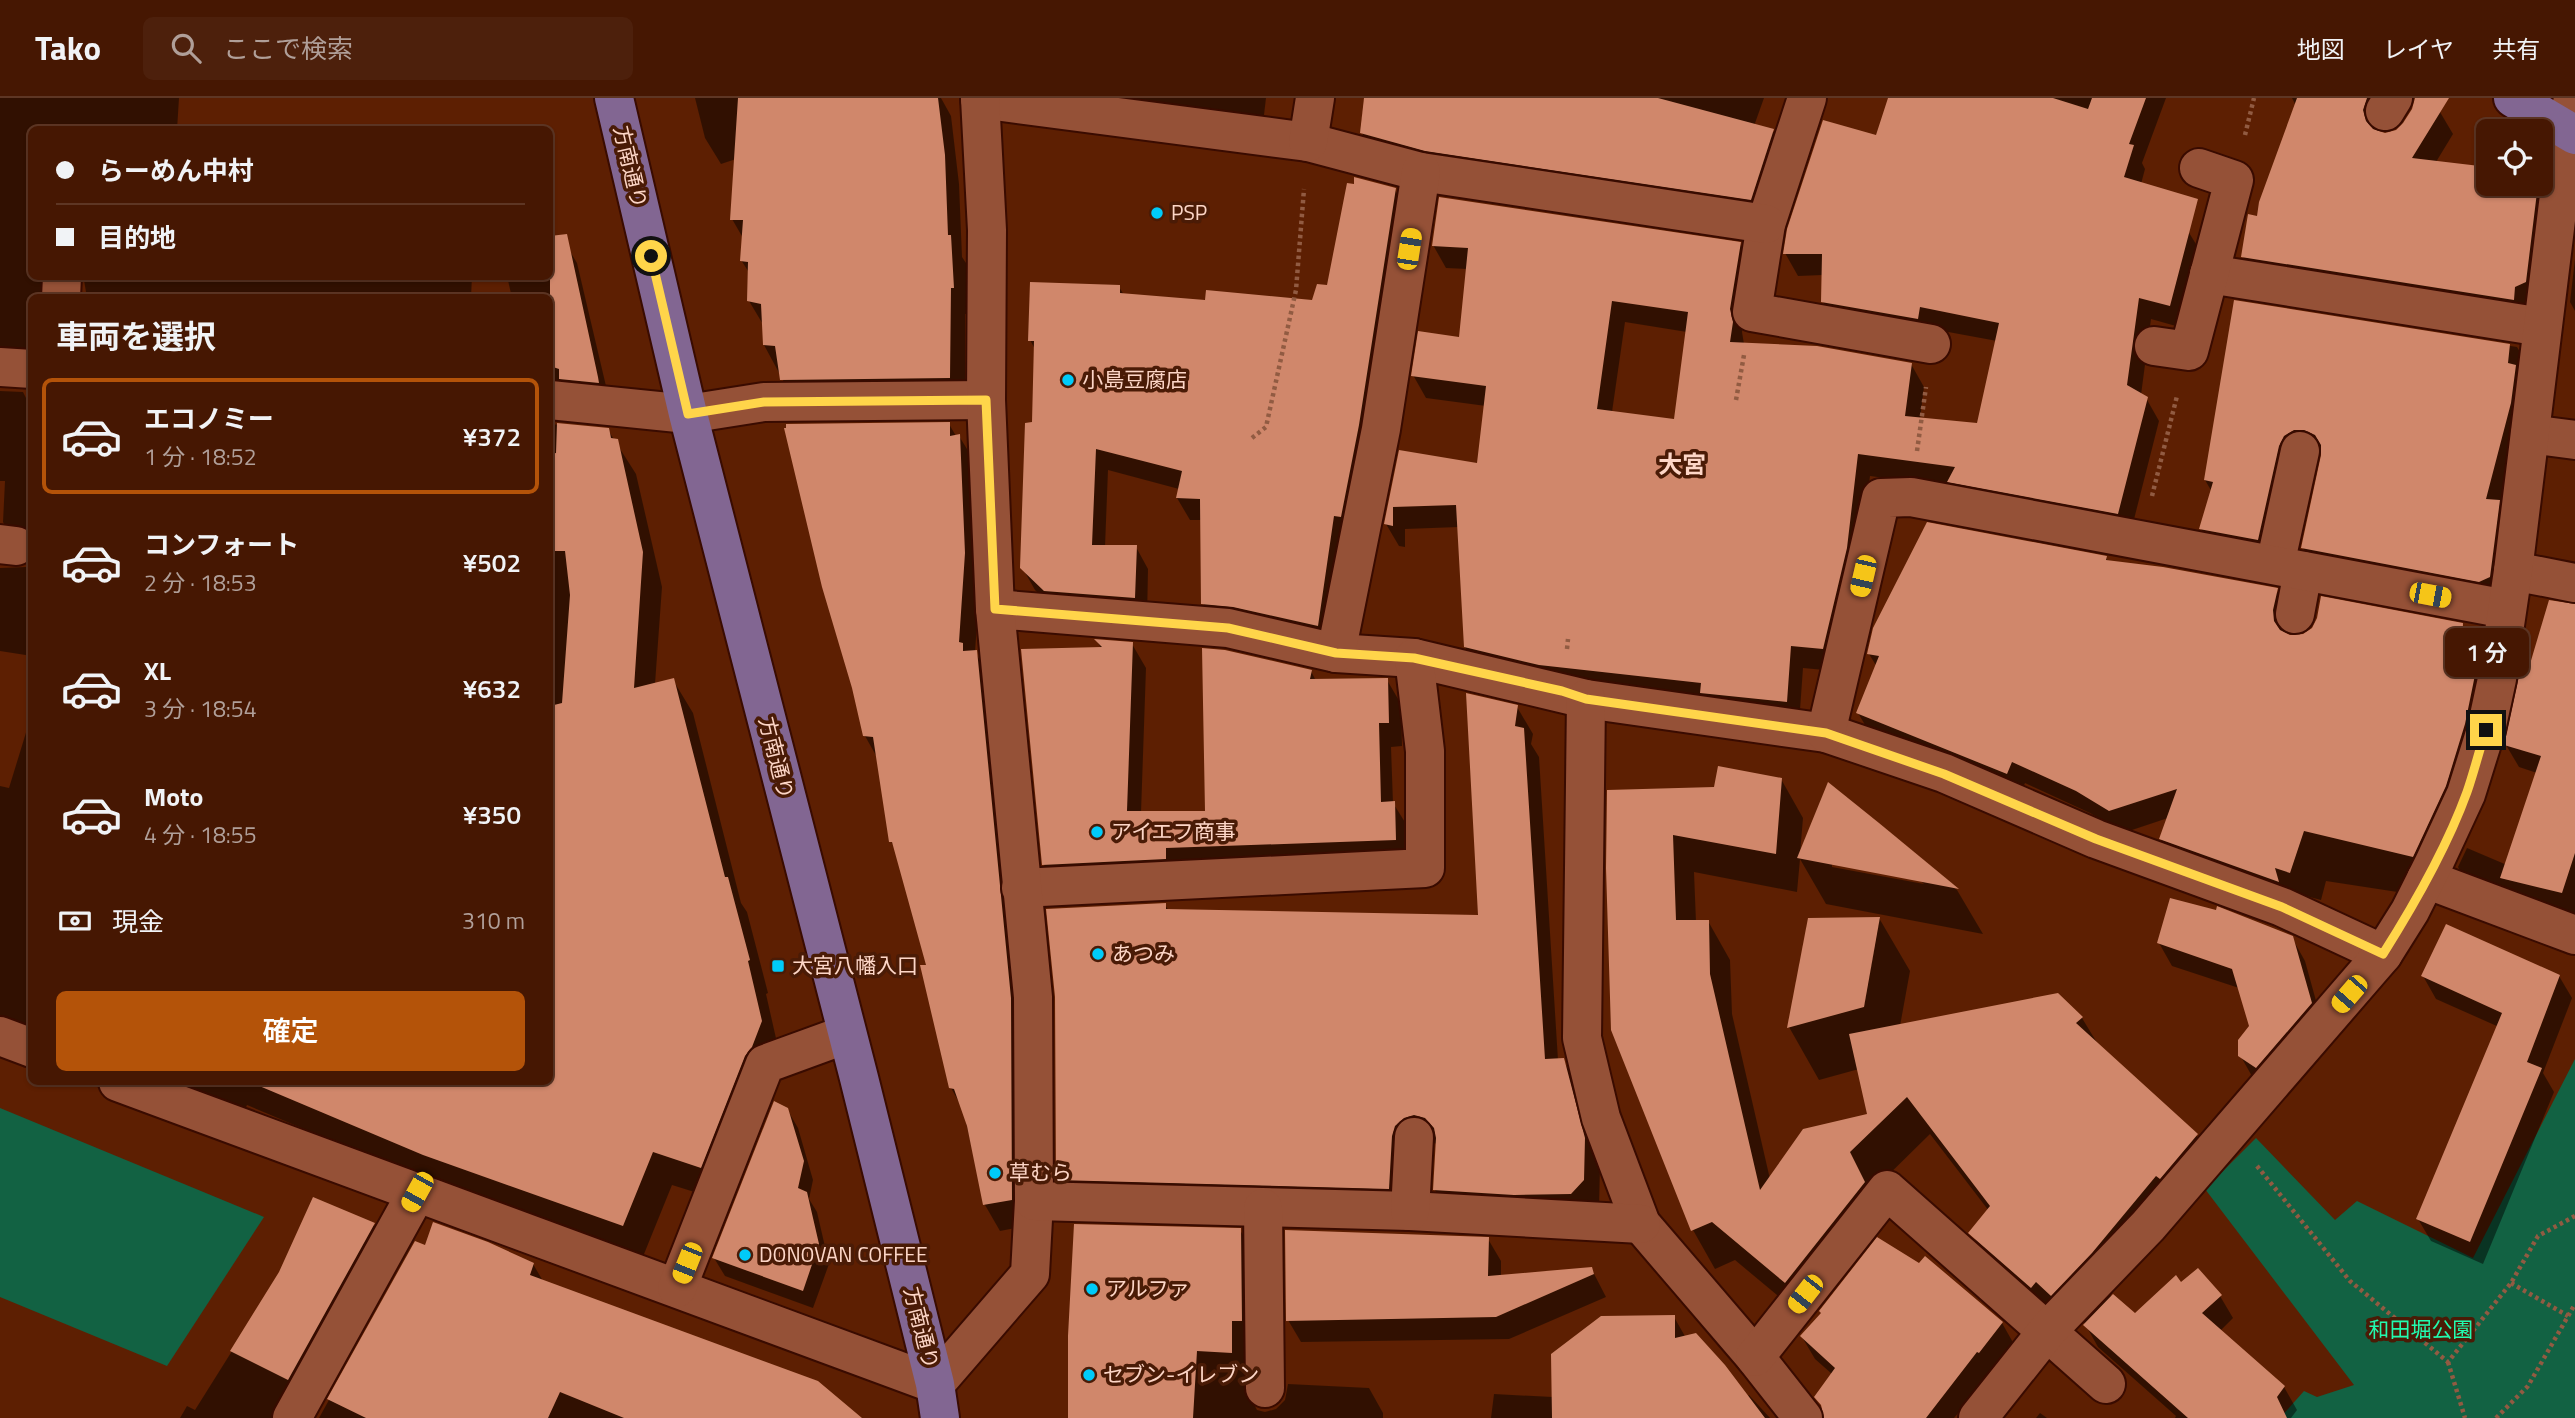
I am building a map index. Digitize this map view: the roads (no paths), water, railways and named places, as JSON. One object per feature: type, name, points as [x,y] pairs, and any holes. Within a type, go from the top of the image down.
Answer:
[{"type":"main road","name":"方南通り","points":[[614,98],[688,414],[847,1034],[937,1401]]},
{"type":"main road","points":[[2512,98],[2572,121]]},
{"type":"street","points":[[1308,142],[1315,98]]},
{"type":"street","points":[[1807,98],[1766,224],[1752,312],[1931,344]]},
{"type":"street","points":[[126,1085],[677,1288],[937,1401],[1030,1274],[1034,1202],[1033,997],[995,609],[986,400],[987,230],[980,99],[1308,142],[1421,172],[1766,224]]},
{"type":"street","points":[[1978,1418],[2048,1330],[2148,1226],[2383,954],[2410,911],[2466,794],[2486,730],[2497,679],[2513,571],[2542,327],[2572,121]]},
{"type":"street","points":[[2171,349],[2209,274],[2234,180],[2199,168]]},
{"type":"street","points":[[1336,653],[1381,429],[1421,172]]},
{"type":"street","points":[[2209,274],[2542,327]]},
{"type":"street","points":[[0,368],[28,369]]},
{"type":"street","points":[[553,400],[688,414],[764,402],[986,400]]},
{"type":"street","points":[[2530,434],[2575,440]]},
{"type":"street","points":[[2295,614],[2289,568],[2300,451]]},
{"type":"street","points":[[1826,733],[1881,498],[1911,498],[2506,609]]},
{"type":"street","points":[[2513,571],[2575,583]]},
{"type":"street","points":[[995,609],[1230,613],[1336,653],[1414,658],[1562,691],[1586,699],[1826,733],[1944,774],[2096,839],[2282,907],[2383,954]]},
{"type":"street","points":[[1021,888],[1425,868],[1425,751],[1414,658]]},
{"type":"street","points":[[1586,699],[1582,1038],[1601,1118],[1642,1224],[1803,1418]]},
{"type":"street","points":[[2426,879],[2575,934]]},
{"type":"street","points":[[677,1288],[765,1063],[847,1034]]},
{"type":"street","points":[[0,1036],[28,1046]]},
{"type":"street","points":[[1410,1211],[1414,1137]]},
{"type":"street","points":[[1755,1357],[1887,1190],[2106,1384]]},
{"type":"street","points":[[298,1416],[417,1192]]},
{"type":"street","points":[[1034,1202],[1410,1211],[1642,1224]]},
{"type":"street","points":[[1263,1208],[1265,1388]]},
{"type":"place","name":"PSP","points":[[1157,213]]},
{"type":"place","name":"小島豆腐店","points":[[1068,380]]},
{"type":"place","name":"アイエフ商事","points":[[1097,832]]},
{"type":"place","name":"あつみ","points":[[1098,954]]},
{"type":"place","name":"大宮八幡入口","points":[[778,966]]},
{"type":"place","name":"草むら","points":[[995,1173]]},
{"type":"place","name":"DONOVAN COFFEE","points":[[745,1255]]},
{"type":"place","name":"アルファ","points":[[1092,1289]]},
{"type":"place","name":"セブン-イレブン","points":[[1089,1375]]},
{"type":"district","name":"大宮","points":[[1682,465]]},
{"type":"park label","name":"和田堀公園","points":[[2421,1330]]}]
